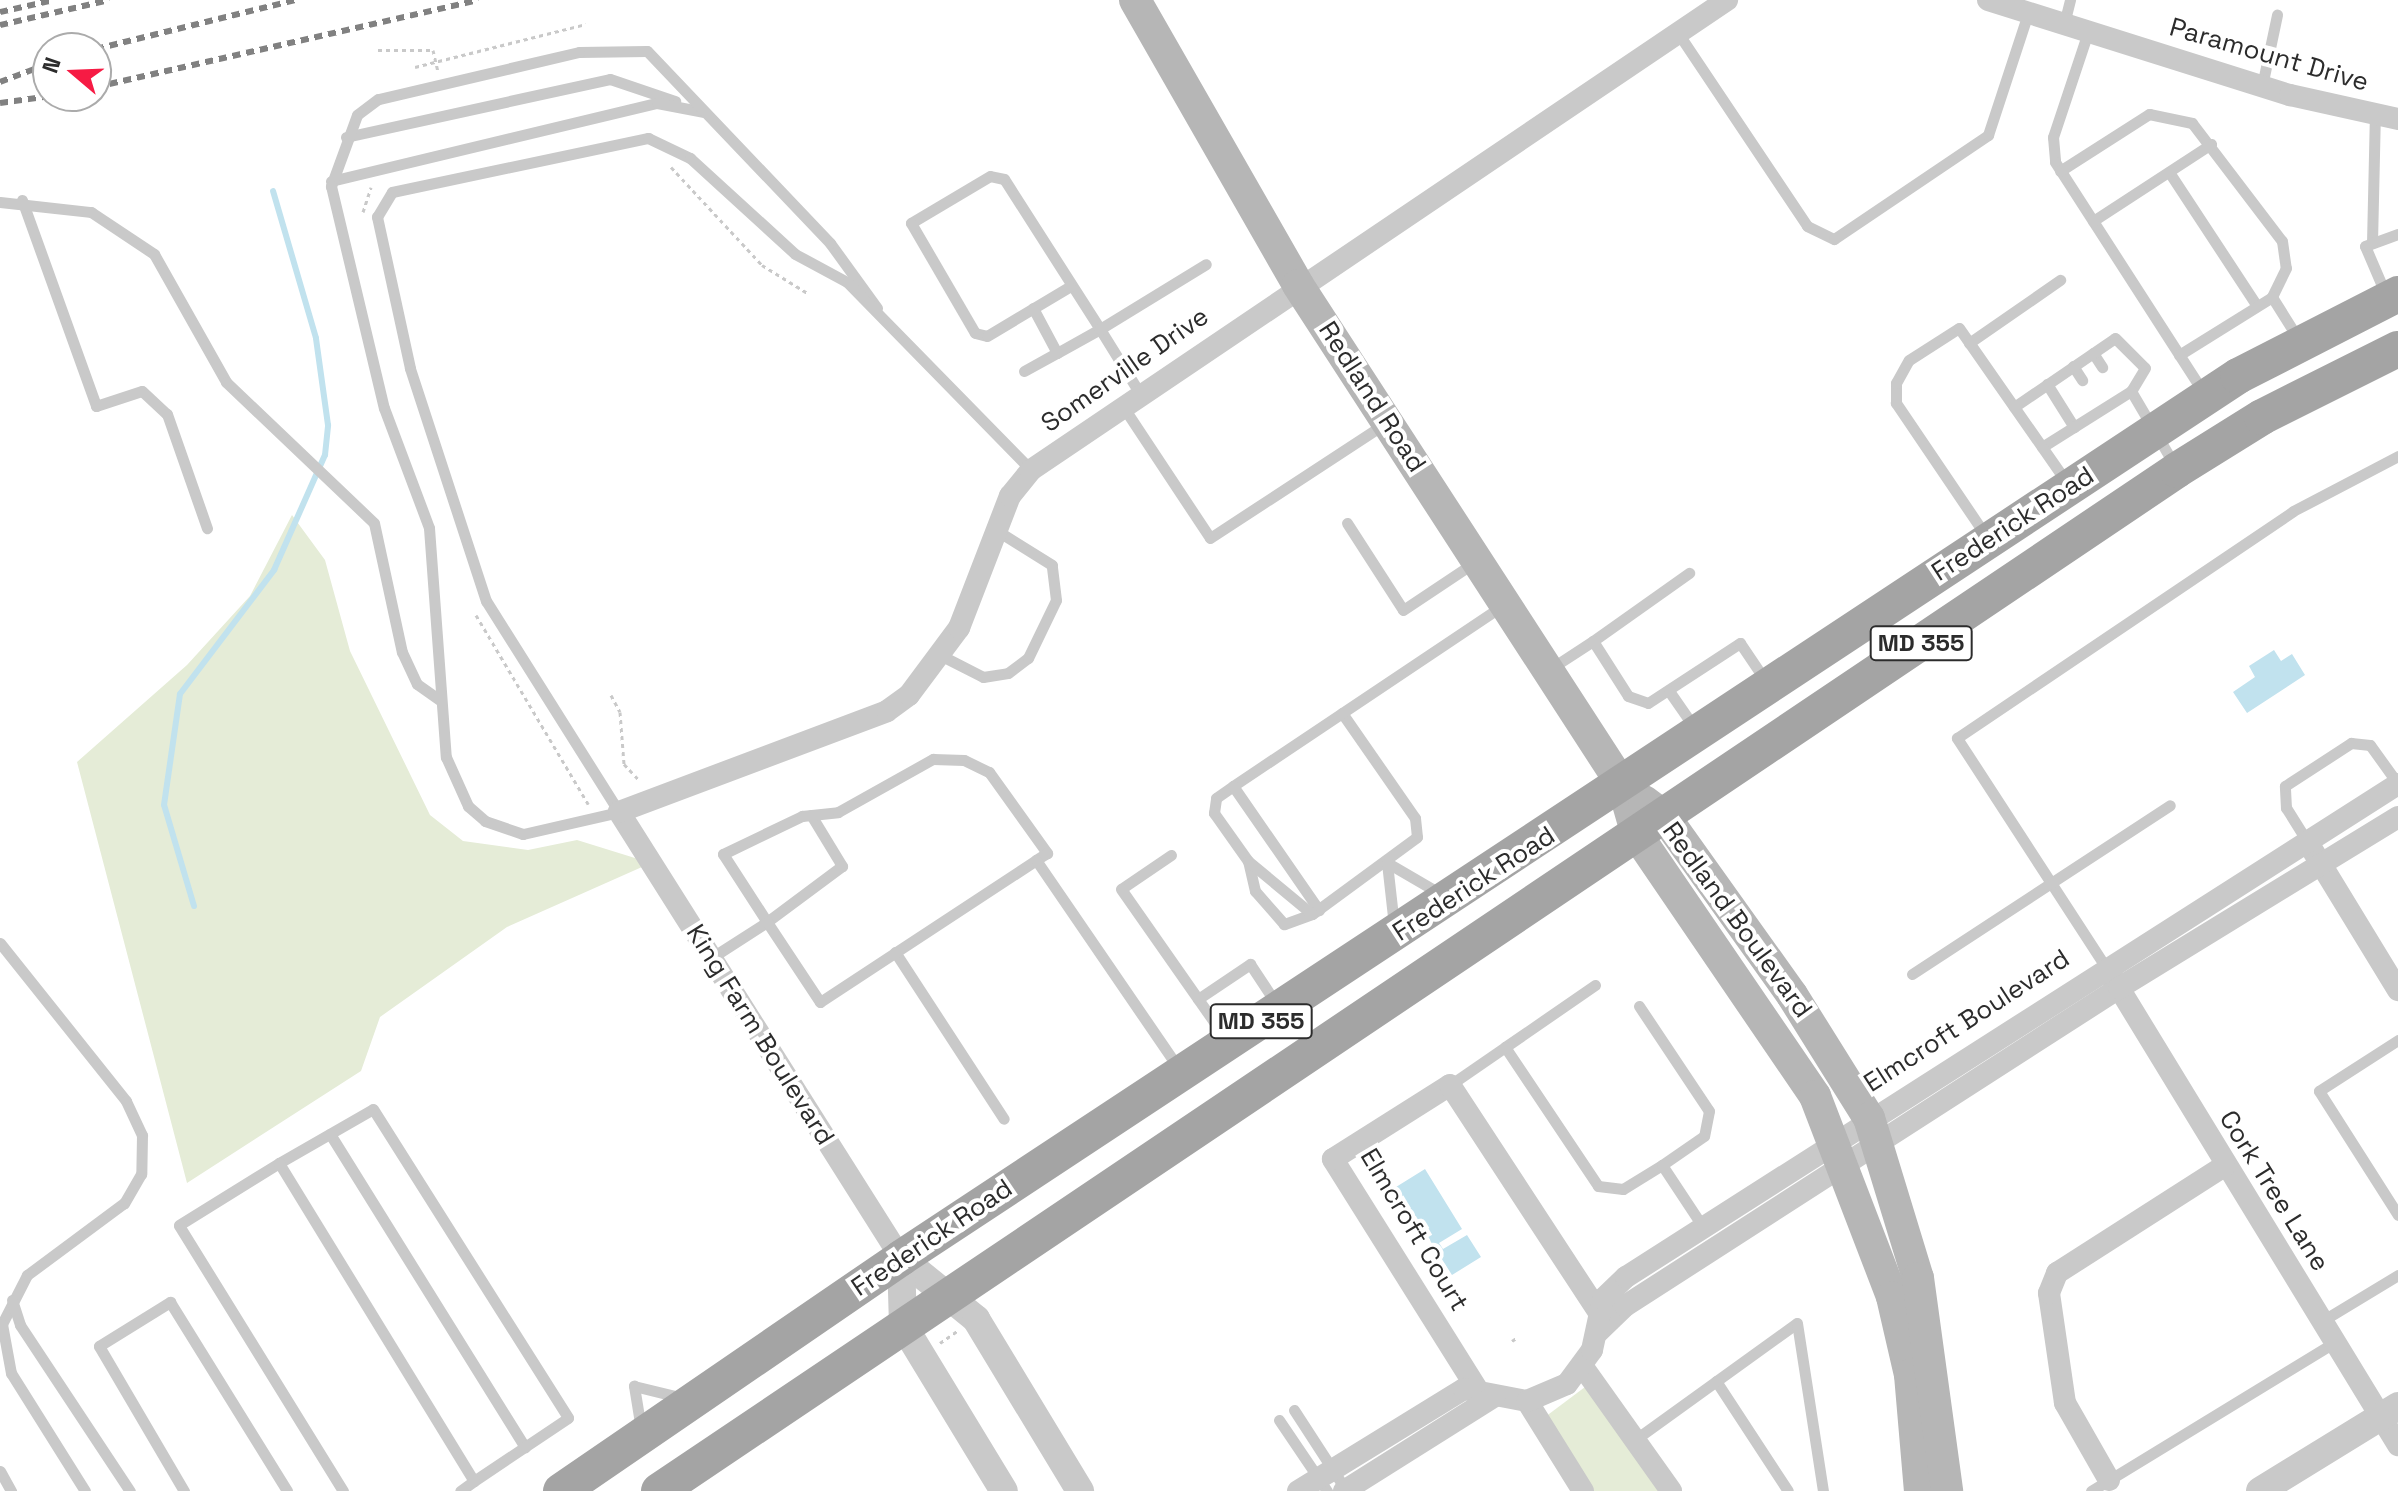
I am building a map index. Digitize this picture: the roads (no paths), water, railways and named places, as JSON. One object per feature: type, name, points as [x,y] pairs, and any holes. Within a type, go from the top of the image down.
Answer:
[{"type":"main road","name":"Redland Road","points":[[1135,0],[1298,285],[1507,602],[1623,786]]},
{"type":"main road","name":"Frederick Road","points":[[561,1491],[901,1258],[1623,786],[2206,397],[2393,296]]},
{"type":"main road","name":"Frederick Road","points":[[659,1491],[903,1325],[959,1308],[1651,826],[2177,470],[2262,417],[2398,349]]},
{"type":"main road","name":"Redland Boulevard","points":[[1623,786],[1874,1131],[1918,1278],[1947,1491]]},
{"type":"main road","name":"Redland Boulevard","points":[[1651,826],[1806,1083],[1841,1152],[1902,1334],[1920,1491]]},
{"type":"street","name":"Somerville Drive","points":[[619,812],[887,711],[942,656],[996,530],[1031,470],[1298,285],[1727,0]]},
{"type":"street","name":"Paramount Drive","points":[[1988,0],[2262,86],[2398,119]]},
{"type":"street","name":"Elmcroft Boulevard","points":[[1874,1131],[2105,966],[2305,838],[2398,784]]},
{"type":"street","name":"King Farm Boulevard","points":[[619,812],[901,1258],[976,1319],[1080,1491]]},
{"type":"street","name":"Elmcroft Boulevard","points":[[1598,1322],[1874,1131],[2119,988],[2398,817]]},
{"type":"street","points":[[2305,838],[2398,990]]},
{"type":"street","name":"Cork Tree Lane","points":[[2105,966],[2224,1166],[2335,1342],[2389,1411],[2398,1445]]},
{"type":"street","points":[[1450,1085],[1598,1322]]},
{"type":"street","name":"Elmcroft Court","points":[[1450,1085],[1333,1159],[1487,1394]]},
{"type":"street","name":"Elmcroft Boulevard","points":[[1527,1401],[1567,1384],[1583,1367],[1598,1322],[1626,1277],[1703,1227],[1841,1152]]},
{"type":"street","points":[[2100,1485],[2065,1403],[2049,1293],[2057,1273],[2224,1166]]},
{"type":"street","points":[[901,1258],[903,1325],[1004,1491]]},
{"type":"street","points":[[1583,1367],[1671,1491]]},
{"type":"street","points":[[1298,1491],[1334,1484],[1487,1394],[1527,1401],[1583,1491]]},
{"type":"street","points":[[2260,1491],[2389,1411]]},
{"type":"lane","points":[[2064,24],[2070,0]]},
{"type":"lane","points":[[1678,33],[1807,226],[1834,239],[1988,135],[2018,7]]},
{"type":"lane","points":[[2262,86],[2277,15]]},
{"type":"lane","points":[[2088,32],[2053,137],[2060,171],[2206,397]]},
{"type":"lane","points":[[877,308],[795,254],[700,166],[648,138],[392,192],[379,202],[377,217],[418,400],[453,480],[486,601],[619,812],[546,834],[485,821],[450,777],[441,701],[429,528],[384,408],[331,181],[346,137],[378,99],[606,48],[647,51],[830,243],[877,308],[1031,470]]},
{"type":"lane","points":[[346,137],[610,79],[709,114]]},
{"type":"lane","points":[[331,181],[678,103]]},
{"type":"lane","points":[[2372,243],[2375,113]]},
{"type":"lane","points":[[2060,171],[2149,114],[2176,115],[2211,144],[2282,241],[2286,268],[2272,297],[2179,355]]},
{"type":"lane","points":[[2093,221],[2211,144]]},
{"type":"lane","points":[[2169,172],[2257,306]]},
{"type":"lane","points":[[1069,287],[987,336],[975,333],[911,223],[990,176],[1004,179],[1069,287],[1100,329],[1131,398],[1210,538],[1388,421]]},
{"type":"lane","points":[[0,202],[22,200],[91,212],[135,236],[188,306],[216,370],[354,502],[379,534],[406,661],[426,694],[441,701]]},
{"type":"lane","points":[[22,200],[96,406],[142,391],[167,414],[207,528]]},
{"type":"lane","points":[[2393,296],[2365,246],[2398,234]]},
{"type":"lane","points":[[1024,371],[1206,264]]},
{"type":"lane","points":[[1969,343],[2060,280]]},
{"type":"lane","points":[[2272,297],[2301,343]]},
{"type":"lane","points":[[1033,308],[1057,353]]},
{"type":"lane","points":[[1989,539],[1896,403],[1896,383],[1909,360],[1959,328],[2069,487]]},
{"type":"lane","points":[[2014,407],[2115,338],[2124,342],[2145,368],[2123,393],[2099,406],[2074,427],[2042,447]]},
{"type":"lane","points":[[2093,353],[2102,367]]},
{"type":"lane","points":[[2073,366],[2082,380]]},
{"type":"lane","points":[[2047,384],[2074,427]]},
{"type":"lane","points":[[2123,393],[2154,432],[2177,470]]},
{"type":"lane","points":[[2105,966],[1957,738],[2293,511],[2398,456]]},
{"type":"lane","points":[[1347,523],[1403,610],[1478,559]]},
{"type":"lane","points":[[942,656],[983,677],[1008,673],[1028,658],[1056,600],[1052,565],[996,530]]},
{"type":"lane","points":[[1550,669],[1689,573]]},
{"type":"lane","points":[[1316,912],[1248,861],[1213,808],[1233,786],[1507,602]]},
{"type":"lane","points":[[1593,641],[1635,701],[1648,703],[1740,643],[1769,687]]},
{"type":"lane","points":[[1669,691],[1699,735]]},
{"type":"lane","points":[[1248,861],[1252,886],[1274,918],[1293,923],[1316,912],[1412,845],[1418,828],[1342,713]]},
{"type":"lane","points":[[2305,838],[2286,808],[2285,786],[2351,743],[2370,745],[2398,784]]},
{"type":"lane","points":[[964,760],[1004,787],[1047,853],[1036,860],[820,1002],[723,854],[811,815],[838,812],[918,764],[964,760]]},
{"type":"lane","points":[[1233,786],[1316,912]]},
{"type":"lane","points":[[1912,974],[2170,805]]},
{"type":"lane","points":[[711,958],[767,922],[842,866],[811,815]]},
{"type":"lane","points":[[1171,855],[1121,889],[1228,1043]]},
{"type":"lane","points":[[1036,860],[1183,1074]]},
{"type":"lane","points":[[1386,862],[1410,882],[1454,897]]},
{"type":"lane","points":[[1386,862],[1392,937]]},
{"type":"lane","points":[[0,943],[126,1101],[142,1135],[141,1174],[124,1203],[27,1275],[2,1324],[11,1373],[85,1491]]},
{"type":"lane","points":[[895,952],[1004,1119]]},
{"type":"lane","points":[[1198,999],[1250,964],[1280,1008]]},
{"type":"lane","points":[[1450,1085],[1595,985]]},
{"type":"lane","points":[[1505,1047],[1598,1186],[1623,1189],[1704,1136],[1709,1111],[1639,1006]]},
{"type":"lane","points":[[2398,1040],[2319,1091],[2398,1215]]},
{"type":"lane","points":[[343,1491],[179,1225],[373,1109],[568,1418],[460,1491]]},
{"type":"lane","points":[[330,1134],[525,1447]]},
{"type":"lane","points":[[279,1163],[474,1481]]},
{"type":"lane","points":[[1662,1165],[1703,1227]]},
{"type":"lane","points":[[2322,1321],[2398,1275]]},
{"type":"lane","points":[[12,1300],[20,1325],[130,1491]]},
{"type":"lane","points":[[184,1491],[99,1346],[170,1302],[287,1491]]},
{"type":"lane","points":[[1636,1439],[1797,1323],[1823,1491]]},
{"type":"lane","points":[[2100,1485],[2335,1342]]},
{"type":"lane","points":[[1716,1381],[1788,1491]]},
{"type":"lane","points":[[1294,1410],[1334,1484]]},
{"type":"lane","points":[[1279,1420],[1334,1484]]},
{"type":"lane","points":[[0,1471],[11,1491]]},
{"type":"water","points":[[2274,650],[2281,661],[2292,654],[2305,675],[2247,713],[2233,692],[2255,677],[2249,666]]},
{"type":"water","points":[[1425,1169],[1462,1229],[1439,1243],[1443,1249],[1467,1235],[1481,1257],[1452,1275],[1396,1187]]},
{"type":"waterway","points":[[194,906],[164,805],[180,694],[274,570],[325,455],[328,425],[316,338],[273,191]]},
{"type":"railway","points":[[0,12],[54,0]]},
{"type":"railway","points":[[0,25],[109,0]]},
{"type":"railway","points":[[112,45],[295,0]]},
{"type":"railway","points":[[112,83],[478,0]]},
{"type":"railway","points":[[0,82],[32,70]]},
{"type":"railway","points":[[0,103],[32,99]]}]
